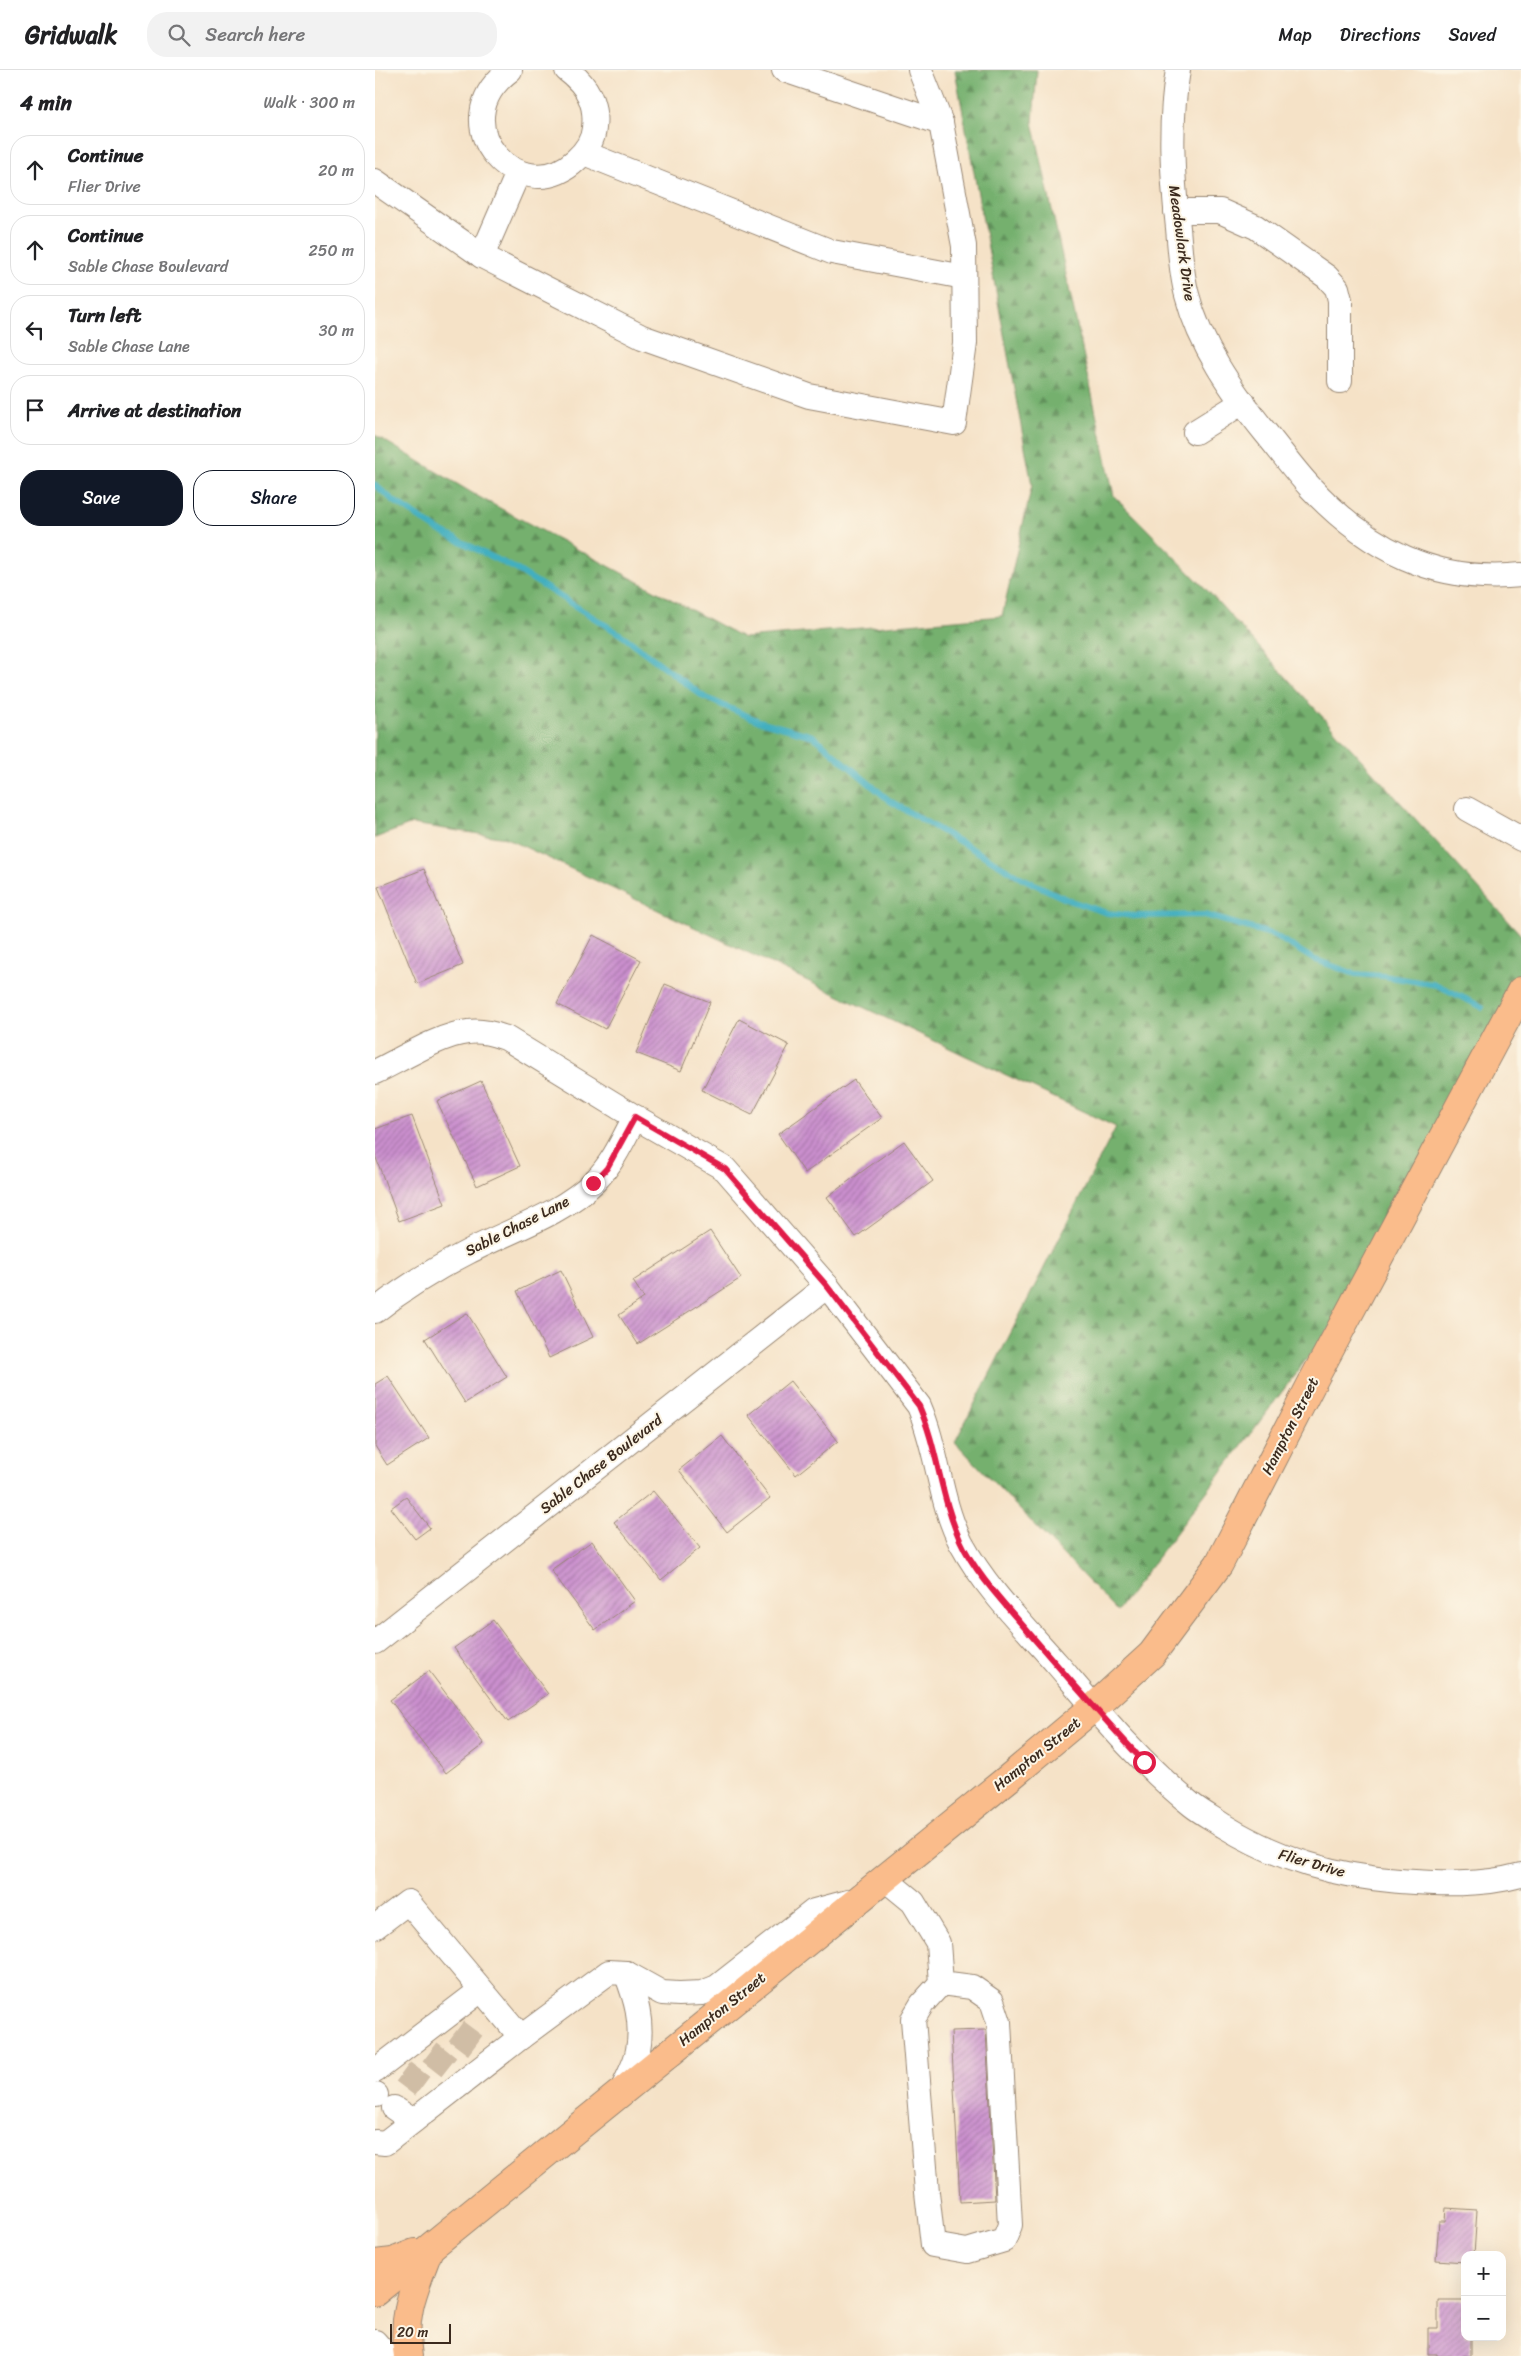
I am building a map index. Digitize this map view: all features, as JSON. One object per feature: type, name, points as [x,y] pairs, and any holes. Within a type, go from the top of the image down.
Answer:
[{"type":"main road","name":"Hampton Street","points":[[375,2292],[1094,1708],[1152,1654],[1219,1564],[1315,1377],[1521,991]]},
{"type":"main road","points":[[375,2264],[393,2262],[430,2248]]},
{"type":"main road","points":[[408,2356],[405,2338],[406,2318],[430,2248]]},
{"type":"street","points":[[510,70],[497,79],[487,94],[482,111],[482,129],[488,146],[499,160],[518,172],[533,176],[552,174],[570,166],[584,152],[593,135],[596,116],[591,97],[581,80],[567,70]]},
{"type":"street","points":[[784,70],[941,123]]},
{"type":"street","points":[[375,180],[482,256],[642,337],[809,396],[954,423],[965,342],[964,246],[941,123],[920,70]]},
{"type":"street","name":"Meadowlark Drive","points":[[1178,70],[1171,131],[1176,211],[1187,295],[1195,320],[1209,352],[1243,402],[1309,486],[1331,507],[1370,537],[1403,557],[1426,567],[1449,573],[1474,577],[1521,575]]},
{"type":"street","points":[[584,152],[832,252],[964,277]]},
{"type":"street","points":[[482,256],[518,172]]},
{"type":"street","points":[[1176,211],[1206,210],[1233,215],[1256,226],[1327,277],[1337,288],[1340,300],[1340,380]]},
{"type":"street","points":[[1195,432],[1243,402]]},
{"type":"street","points":[[1467,809],[1521,839]]},
{"type":"street","points":[[375,1072],[452,1035],[467,1032],[491,1033],[506,1038],[635,1117],[725,1169],[827,1286],[919,1406],[928,1426],[946,1505],[961,1541],[978,1571],[1094,1708]]},
{"type":"street","name":"Sable Chase Lane","points":[[375,1311],[425,1275],[562,1206],[593,1183],[607,1168],[635,1117]]},
{"type":"street","name":"Sable Chase Boulevard","points":[[375,1642],[827,1286]]},
{"type":"street","name":"Flier Drive","points":[[1094,1708],[1144,1762],[1193,1806],[1242,1836],[1282,1857],[1325,1870],[1371,1879],[1440,1884],[1501,1880],[1521,1875]]},
{"type":"street","points":[[885,1879],[913,1902],[938,1943],[941,1983],[922,2004],[913,2019],[927,2192],[933,2245],[967,2251],[1004,2240],[1010,2226],[999,2022],[992,2001],[972,1987],[941,1983]]},
{"type":"street","points":[[375,2142],[385,2143],[390,2105],[431,2093],[485,2051],[521,2037],[609,1972],[626,1973],[662,1993],[702,1992],[717,1987],[814,1910],[861,1899]]},
{"type":"street","points":[[375,1928],[408,1902],[521,2037]]},
{"type":"street","points":[[621,2091],[638,2052],[640,2019],[637,2001],[626,1973]]},
{"type":"street","points":[[389,2068],[449,2026],[481,1990]]},
{"type":"street","points":[[375,2342],[387,2356]]},
{"type":"green space","points":[[955,70],[1037,70],[1033,122],[1114,496],[1207,590],[1521,935],[1521,1008],[1367,1279],[1117,1611],[955,1442],[1116,1127],[506,838],[412,824],[375,838],[375,435],[479,497],[744,638],[1002,616],[1032,485]]},
{"type":"building","points":[[424,869],[463,965],[417,984],[378,887]]},
{"type":"building","points":[[593,935],[641,960],[605,1029],[557,1004]]},
{"type":"building","points":[[665,984],[710,1002],[681,1071],[636,1053]]},
{"type":"building","points":[[739,1019],[789,1045],[752,1115],[702,1090]]},
{"type":"building","points":[[854,1080],[882,1118],[805,1173],[778,1134]]},
{"type":"building","points":[[481,1081],[520,1166],[477,1186],[437,1101]]},
{"type":"building","points":[[412,1116],[445,1204],[399,1221],[375,1155],[375,1129]]},
{"type":"building","points":[[904,1141],[933,1181],[856,1237],[827,1197]]},
{"type":"building","points":[[710,1231],[741,1278],[638,1344],[619,1315],[644,1298],[633,1281]]},
{"type":"building","points":[[561,1270],[593,1337],[549,1358],[517,1291]]},
{"type":"building","points":[[467,1313],[507,1377],[465,1403],[425,1339]]},
{"type":"building","points":[[388,1376],[429,1438],[387,1465],[375,1446],[375,1384]]},
{"type":"building","points":[[790,1381],[838,1441],[796,1475],[748,1415]]},
{"type":"building","points":[[722,1436],[770,1498],[727,1532],[679,1470]]},
{"type":"building","points":[[653,1491],[700,1548],[661,1580],[614,1522]]},
{"type":"building","points":[[406,1497],[430,1528],[415,1539],[391,1508]]},
{"type":"building","points":[[592,1541],[635,1601],[595,1630],[551,1570]]},
{"type":"building","points":[[493,1620],[548,1694],[508,1722],[454,1648]]},
{"type":"building","points":[[429,1671],[484,1744],[446,1773],[390,1700]]},
{"type":"building","points":[[986,2030],[995,2200],[960,2202],[951,2031]]},
{"type":"building","points":[[1446,2208],[1477,2210],[1474,2251],[1461,2251],[1461,2262],[1436,2260],[1439,2221],[1445,2221]]},
{"type":"building","points":[[1438,2300],[1461,2300],[1461,2341],[1471,2341],[1471,2356],[1437,2356],[1437,2354],[1428,2354],[1428,2328],[1438,2328]]},
{"type":"waterway","points":[[375,485],[394,501],[438,530],[516,569],[623,636],[704,697],[759,721],[813,736],[890,801],[1022,878],[1068,900],[1107,913],[1135,916],[1205,915],[1274,935],[1313,959],[1355,974],[1384,976],[1437,985],[1482,1007]]},
{"type":"tunnel","points":[[456,2031],[476,2046]]},
{"type":"tunnel","points":[[430,2052],[449,2067]]},
{"type":"tunnel","points":[[403,2072],[423,2087]]},
{"type":"route","points":[[593,1183],[607,1168],[619,1150],[635,1117],[725,1169],[827,1286],[919,1406],[928,1426],[946,1505],[961,1541],[978,1571],[1094,1708],[1144,1762]]}]
